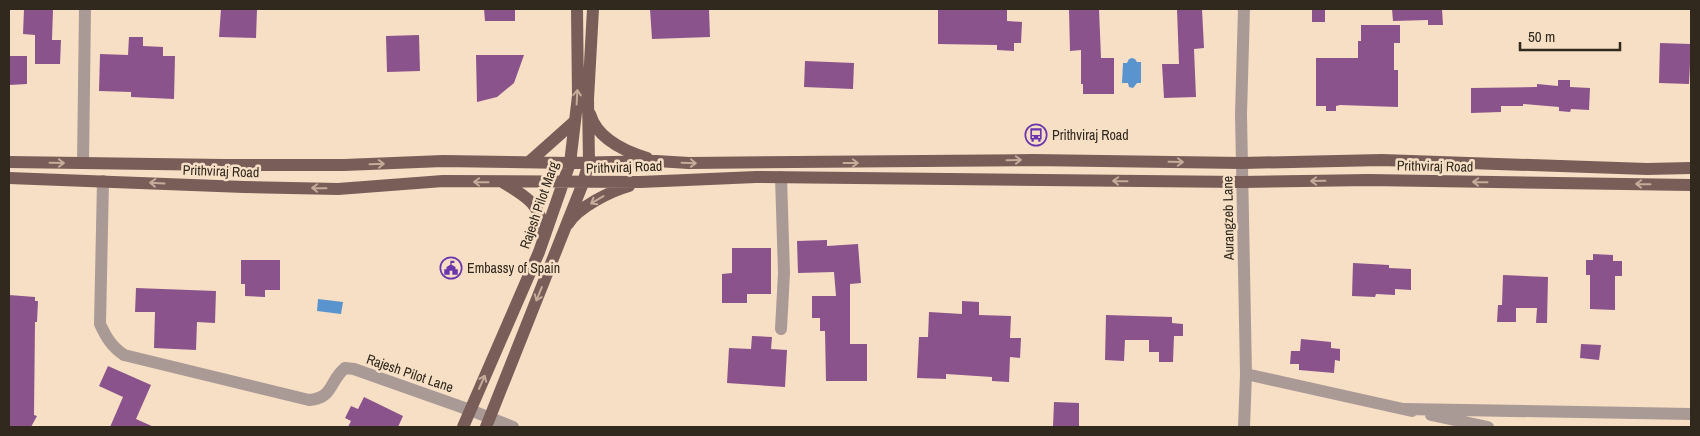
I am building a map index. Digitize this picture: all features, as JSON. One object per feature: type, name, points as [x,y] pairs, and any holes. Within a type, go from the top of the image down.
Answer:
[{"type":"main road","name":"Rajesh Pilot Marg","points":[[463,427],[539,252],[570,163],[578,96],[577,9]]},
{"type":"main road","points":[[488,422],[589,162],[588,99],[593,9]]},
{"type":"main road","points":[[588,99],[593,122],[602,133],[623,149],[656,161]]},
{"type":"main road","points":[[529,162],[575,121]]},
{"type":"main road","name":"Prithviraj Road","points":[[9,162],[344,165],[443,161],[570,163],[656,161],[689,164],[1032,160],[1242,163],[1382,160],[1647,169],[1691,168]]},
{"type":"main road","name":"Prithviraj Road","points":[[9,178],[338,189],[442,181],[582,183],[756,177],[1242,182],[1369,180],[1691,185]]},
{"type":"main road","points":[[503,182],[526,197],[541,216],[543,238],[539,252]]},
{"type":"main road","points":[[563,232],[570,220],[596,201],[640,182]]},
{"type":"street","points":[[83,163],[85,9]]},
{"type":"street","name":"Aurangzeb Lane","points":[[1244,9],[1242,163],[1246,374],[1244,427]]},
{"type":"street","points":[[781,177],[784,272],[781,329]]},
{"type":"street","name":"Rajesh Pilot Lane","points":[[103,181],[100,324],[113,347],[124,355],[310,400],[320,399],[328,394],[338,373],[345,368],[354,369],[470,410],[488,422],[513,427]]},
{"type":"street","points":[[1246,374],[1488,427]]},
{"type":"street","points":[[1404,409],[1691,414]]},
{"type":"water","points":[[1132,58],[1137,62],[1141,62],[1141,83],[1137,83],[1133,88],[1129,87],[1128,83],[1122,83],[1123,63],[1127,63]]},
{"type":"water","points":[[318,299],[343,302],[341,314],[317,311]]},
{"type":"building","points":[[24,9],[53,9],[52,40],[61,40],[60,64],[35,64],[35,35],[23,34]]},
{"type":"building","points":[[221,9],[257,9],[256,38],[219,37]]},
{"type":"building","points":[[484,9],[515,9],[515,21],[485,21]]},
{"type":"building","points":[[650,9],[709,9],[710,37],[652,39]]},
{"type":"building","points":[[938,9],[1007,9],[1007,21],[1022,22],[1021,43],[1014,43],[1014,51],[997,50],[997,45],[938,44]]},
{"type":"building","points":[[1069,9],[1099,9],[1101,58],[1114,58],[1114,94],[1083,94],[1083,84],[1081,84],[1081,50],[1070,51]]},
{"type":"building","points":[[1177,9],[1202,9],[1204,48],[1194,49],[1196,97],[1164,98],[1162,64],[1179,64]]},
{"type":"building","points":[[1312,9],[1325,9],[1325,22],[1312,22]]},
{"type":"building","points":[[1392,9],[1442,9],[1443,25],[1428,25],[1428,20],[1393,21]]},
{"type":"building","points":[[1361,25],[1400,25],[1400,43],[1394,43],[1394,70],[1398,70],[1398,107],[1340,105],[1336,106],[1336,111],[1326,111],[1326,106],[1316,106],[1316,58],[1358,58],[1358,41],[1361,41]]},
{"type":"building","points":[[419,35],[420,71],[387,72],[386,36]]},
{"type":"building","points":[[129,37],[143,37],[143,46],[163,47],[163,56],[175,56],[174,99],[131,97],[131,92],[99,91],[100,54],[128,55]]},
{"type":"building","points":[[1660,43],[1691,44],[1689,84],[1659,83]]},
{"type":"building","points":[[476,55],[524,55],[514,83],[497,97],[477,102]]},
{"type":"building","points":[[9,56],[27,56],[27,84],[9,85]]},
{"type":"building","points":[[805,61],[854,63],[853,89],[804,87]]},
{"type":"building","points":[[1558,80],[1570,80],[1570,87],[1590,88],[1589,110],[1571,109],[1570,112],[1559,111],[1559,107],[1523,104],[1523,106],[1501,106],[1501,112],[1471,113],[1471,88],[1537,87],[1537,84],[1558,86]]},
{"type":"building","points":[[827,240],[827,246],[858,244],[861,283],[850,284],[850,344],[867,344],[867,381],[826,381],[825,331],[820,331],[820,318],[812,318],[812,296],[836,296],[834,272],[798,273],[797,241]]},
{"type":"building","points":[[732,248],[771,248],[771,294],[747,294],[747,303],[722,303],[722,274],[732,273]]},
{"type":"building","points":[[1593,254],[1613,255],[1613,261],[1622,261],[1622,276],[1615,276],[1615,310],[1590,309],[1590,275],[1586,275],[1586,260],[1593,260]]},
{"type":"building","points":[[241,260],[280,260],[280,290],[265,290],[265,297],[245,296],[245,284],[241,284]]},
{"type":"building","points":[[1353,263],[1389,265],[1389,268],[1411,269],[1411,290],[1395,289],[1395,295],[1376,294],[1375,297],[1352,296]]},
{"type":"building","points":[[1503,275],[1548,277],[1547,323],[1536,323],[1537,308],[1516,308],[1516,322],[1497,322],[1498,305],[1502,305]]},
{"type":"building","points":[[136,288],[216,291],[215,323],[197,322],[196,350],[154,348],[155,312],[135,312]]},
{"type":"building","points":[[9,295],[35,297],[35,301],[38,301],[37,322],[35,322],[34,415],[37,416],[31,427],[9,427]]},
{"type":"building","points":[[962,301],[979,302],[979,315],[1011,316],[1010,338],[1021,338],[1020,358],[1010,357],[1009,382],[992,381],[992,377],[946,374],[946,379],[917,378],[919,337],[928,337],[929,312],[962,314]]},
{"type":"building","points":[[1106,315],[1172,317],[1172,323],[1183,324],[1183,336],[1174,336],[1173,362],[1159,362],[1159,352],[1149,352],[1149,340],[1125,340],[1124,361],[1105,360]]},
{"type":"building","points":[[752,336],[772,337],[771,349],[787,350],[785,387],[727,383],[729,348],[751,349]]},
{"type":"building","points":[[1301,339],[1331,342],[1331,348],[1340,349],[1340,361],[1335,360],[1334,373],[1299,370],[1299,364],[1290,364],[1291,351],[1300,351]]},
{"type":"building","points":[[1581,344],[1601,345],[1599,360],[1580,358]]},
{"type":"building","points":[[108,366],[151,385],[136,419],[154,427],[110,427],[123,397],[99,386]]},
{"type":"building","points":[[364,397],[403,416],[398,427],[348,427],[351,421],[345,418],[351,406],[358,409]]},
{"type":"building","points":[[1054,402],[1079,403],[1079,427],[1053,427]]},
{"type":"place","name":"Prithviraj Road","points":[[1036,135]]},
{"type":"place","name":"Embassy of Spain","points":[[451,268]]}]
